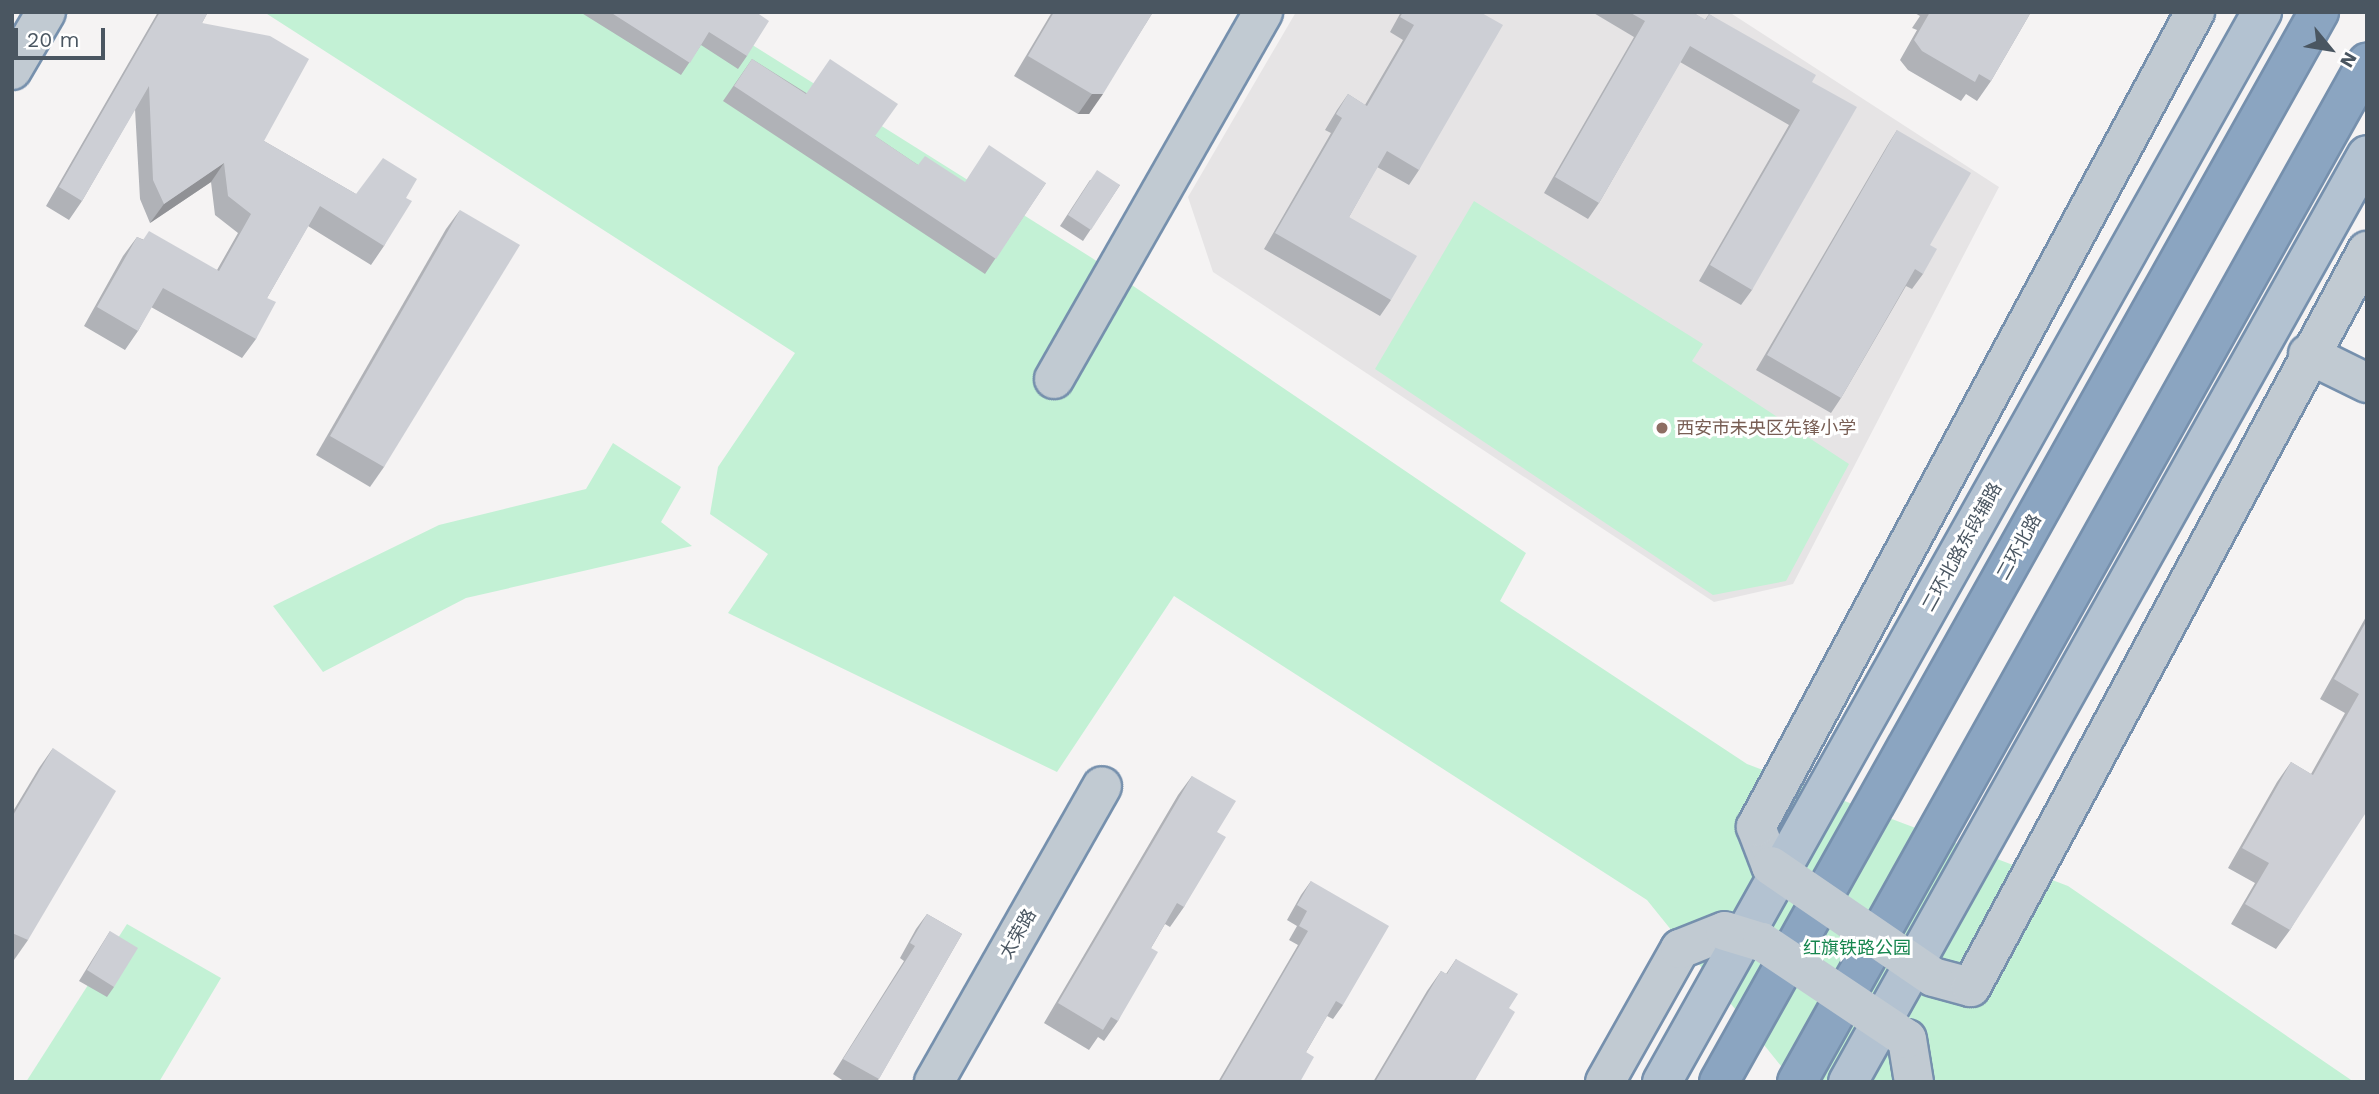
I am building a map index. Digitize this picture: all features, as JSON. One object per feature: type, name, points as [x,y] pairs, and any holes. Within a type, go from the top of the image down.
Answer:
[{"type":"highway","name":"二环北路","points":[[1719,1082],[2319,12]]},
{"type":"highway","points":[[1797,1082],[2367,62]]},
{"type":"main road","name":"二环北路东段辅路","points":[[1662,1082],[2262,12]]},
{"type":"main road","points":[[1848,1082],[2367,155]]},
{"type":"street","points":[[12,70],[46,12]]},
{"type":"street","points":[[1054,379],[1263,12]]},
{"type":"street","points":[[2195,12],[1756,827],[1771,866],[1933,977],[1971,987],[2308,354],[2367,251]]},
{"type":"street","points":[[2308,354],[2367,383]]},
{"type":"street","name":"太荣路","points":[[934,1082],[1102,786]]},
{"type":"street","points":[[1605,1082],[1679,949],[1725,931],[1762,942],[1907,1039],[1914,1082]]},
{"type":"shaded area","name":"西安市未央区先锋小学","points":[[1296,12],[1729,12],[1999,187],[1793,584],[1714,602],[1213,272],[1188,197]]},
{"type":"green space","name":"红旗铁路公园","points":[[264,12],[700,12],[1092,258],[1526,553],[1500,601],[1747,764],[2068,886],[2354,1082],[1794,1082],[1647,900],[1174,596],[1057,772],[728,613],[768,554],[710,514],[718,467],[795,353]]},
{"type":"green space","points":[[1474,201],[1703,344],[1692,361],[1849,464],[1786,581],[1713,595],[1375,369]]},
{"type":"green space","points":[[613,443],[681,487],[661,522],[692,546],[466,598],[323,672],[273,606],[439,525],[586,489]]},
{"type":"green space","points":[[127,924],[221,978],[159,1082],[26,1082]]},
{"type":"building","points":[[160,12],[208,12],[202,23],[270,36],[309,59],[264,141],[356,194],[383,158],[417,179],[406,198],[412,201],[384,246],[320,206],[267,298],[276,302],[256,339],[163,288],[138,331],[97,307],[137,237],[143,240],[149,231],[219,271],[251,214],[228,196],[224,163],[164,204],[153,180],[149,86],[82,201],[59,187]]},
{"type":"building","points":[[610,12],[756,12],[769,21],[747,56],[709,32],[690,63]]},
{"type":"building","points":[[1054,12],[1153,12],[1103,94],[1092,94],[1028,56]]},
{"type":"building","points":[[1403,12],[1480,12],[1503,25],[1419,170],[1387,151],[1349,217],[1417,256],[1391,300],[1275,233],[1342,118],[1336,114],[1348,94],[1367,106],[1414,25],[1400,17]]},
{"type":"building","points":[[1629,12],[1692,12],[1706,20],[1709,14],[1816,75],[1812,82],[1857,107],[1752,290],[1710,265],[1800,110],[1690,46],[1599,203],[1555,177],[1645,21]]},
{"type":"building","points":[[1930,12],[2031,12],[1991,81],[1979,74],[1975,82],[1922,51],[1914,40]]},
{"type":"building","points":[[752,59],[806,94],[830,59],[898,104],[875,136],[918,165],[925,156],[965,182],[989,145],[1046,183],[996,259],[734,86]]},
{"type":"building","points":[[1897,130],[1971,173],[1930,245],[1937,249],[1923,274],[1915,269],[1841,398],[1767,355]]},
{"type":"building","points":[[1097,170],[1120,185],[1091,230],[1068,215]]},
{"type":"building","points":[[460,210],[520,245],[384,467],[330,436]]},
{"type":"building","points":[[2367,620],[2367,811],[2290,930],[2245,904],[2269,863],[2242,848],[2291,762],[2313,775],[2359,694],[2334,679]]},
{"type":"building","points":[[53,748],[116,791],[28,940],[12,933],[12,817]]},
{"type":"building","points":[[1192,776],[1236,801],[1217,832],[1226,837],[1184,907],[1177,903],[1151,948],[1158,952],[1118,1021],[1111,1017],[1103,1030],[1058,1003]]},
{"type":"building","points":[[1311,881],[1389,926],[1343,1005],[1336,1001],[1306,1052],[1314,1057],[1300,1082],[1220,1082],[1308,931],[1299,926],[1307,911],[1297,905]]},
{"type":"building","points":[[927,914],[962,934],[879,1079],[843,1059],[915,946],[910,943]]},
{"type":"building","points":[[110,931],[138,948],[114,987],[87,970]]},
{"type":"building","points":[[1456,959],[1518,994],[1509,1008],[1515,1012],[1474,1082],[1375,1082],[1441,971],[1447,974]]},
{"type":"place","name":"西安市未央区先锋小学","points":[[1662,428]]}]
